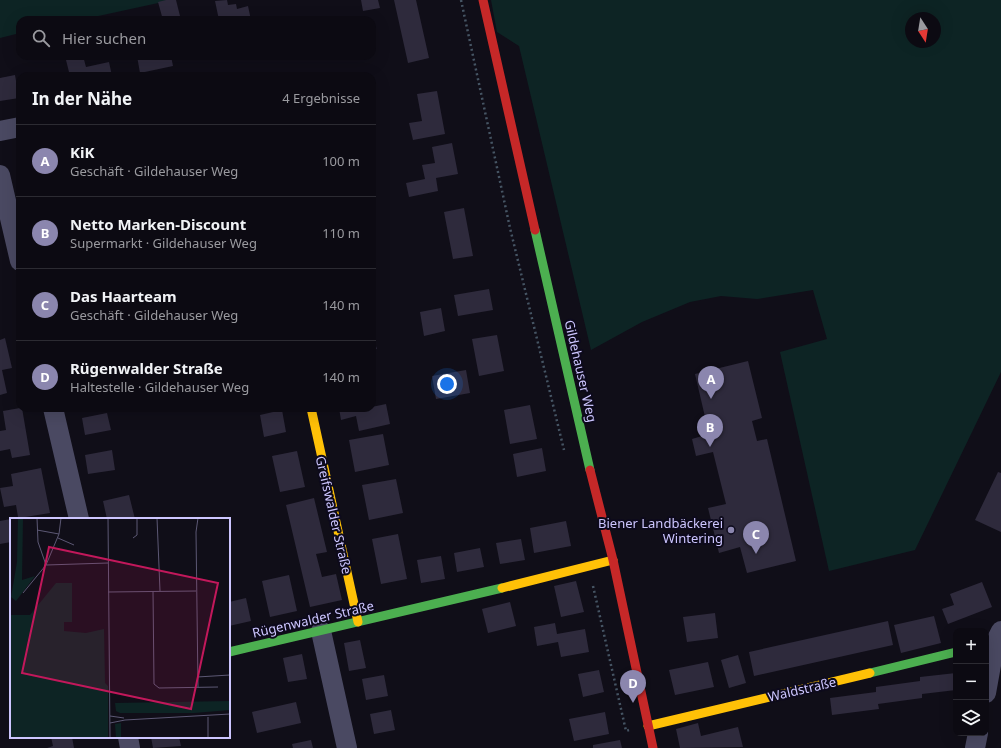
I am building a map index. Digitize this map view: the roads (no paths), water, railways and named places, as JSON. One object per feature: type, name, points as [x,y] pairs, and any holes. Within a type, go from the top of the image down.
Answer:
[{"type":"street","name":"Gildehauser Weg","points":[[483,0],[591,474],[613,560],[653,748]]},
{"type":"street","points":[[0,132],[16,128]]},
{"type":"street","points":[[1,187],[16,245]]},
{"type":"street","points":[[54,412],[79,518]]},
{"type":"street","name":"Greifswalder Straße","points":[[311,412],[358,622]]},
{"type":"street","name":"Rügenwalder Straße","points":[[230,652],[583,569],[613,560]]},
{"type":"street","points":[[321,631],[347,748]]},
{"type":"street","points":[[989,678],[996,642]]},
{"type":"street","name":"Waldstraße","points":[[648,726],[953,653]]},
{"type":"street","points":[[975,748],[977,736]]},
{"type":"street","points":[[128,738],[130,748]]},
{"type":"place","name":"KiK","points":[[711,399]]},
{"type":"place","name":"Netto Marken-Discount","points":[[710,447]]},
{"type":"place","name":"Biener Landbäckerei Wintering","points":[[731,530]]},
{"type":"place","name":"Das Haarteam","points":[[756,554]]},
{"type":"place","name":"Rügenwalder Straße","points":[[633,703]]}]
